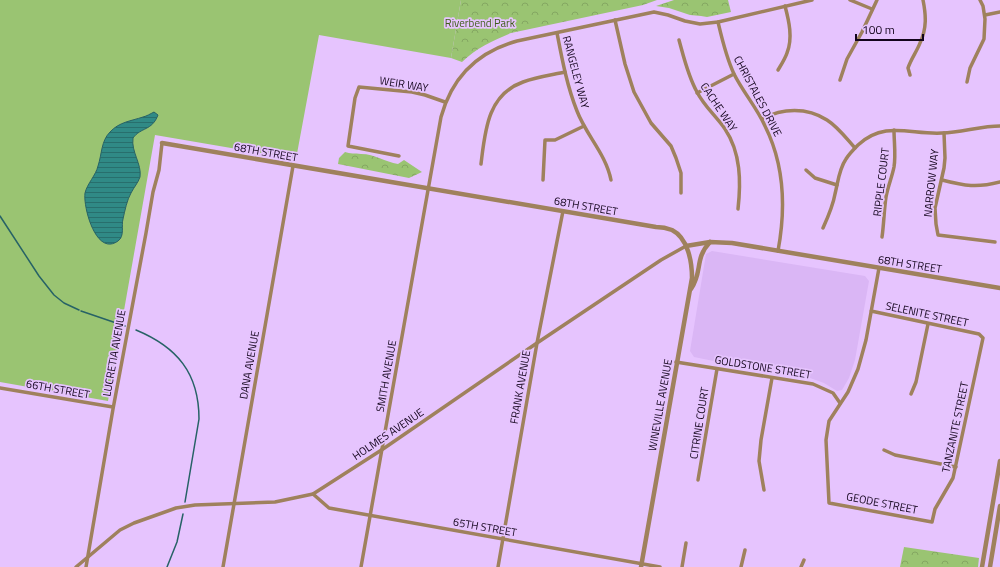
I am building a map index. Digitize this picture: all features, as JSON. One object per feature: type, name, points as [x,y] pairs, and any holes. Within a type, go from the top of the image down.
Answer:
[{"type":"street","name":"SMITH AVENUE","points":[[361,567],[441,117],[445,102],[456,82],[472,63],[488,52],[507,44],[654,12],[691,23],[700,24],[718,22],[812,0]]},
{"type":"street","points":[[850,0],[872,9]]},
{"type":"street","points":[[840,80],[848,59],[877,0]]},
{"type":"street","points":[[910,74],[908,68],[921,42],[926,25],[923,0]]},
{"type":"street","points":[[966,82],[970,68],[984,39],[984,15],[980,0]]},
{"type":"street","points":[[778,70],[788,52],[790,25],[785,6]]},
{"type":"street","points":[[984,15],[1000,12]]},
{"type":"street","points":[[615,20],[625,64],[634,92],[651,123],[671,146],[681,173],[681,193]]},
{"type":"street","name":"CHRISTALES DRIVE","points":[[718,22],[724,48],[734,74],[762,119],[773,143],[778,159],[783,189],[783,217],[778,251]]},
{"type":"street","name":"RANGELEY WAY","points":[[556,33],[571,95],[584,126],[605,162],[611,180]]},
{"type":"street","name":"CACHE WAY","points":[[679,40],[688,71],[697,93],[725,129],[734,148],[740,178],[738,209]]},
{"type":"street","points":[[481,164],[487,122],[492,110],[501,96],[506,91],[522,82],[565,72]]},
{"type":"street","points":[[697,93],[734,74]]},
{"type":"street","name":"WEIR WAY","points":[[399,156],[348,146],[355,98],[359,87],[412,92],[445,102]]},
{"type":"street","points":[[762,119],[783,111],[794,110],[812,113],[831,123],[856,148]]},
{"type":"street","points":[[543,180],[545,140],[555,140],[584,126]]},
{"type":"street","points":[[823,228],[832,205],[846,158],[863,141],[873,135],[889,130],[944,133],[961,132],[982,127],[1000,126]]},
{"type":"street","name":"RIPPLE COURT","points":[[882,237],[885,223],[886,198],[889,179],[894,168],[894,130]]},
{"type":"street","name":"NARROW WAY","points":[[944,133],[945,158],[942,180],[938,190],[935,208],[938,235],[995,242]]},
{"type":"street","name":"68TH STREET","points":[[162,143],[667,228],[677,234],[686,246],[710,242],[732,243],[1000,288]]},
{"type":"street","name":"LUCRETIA AVENUE","points":[[86,567],[152,192],[159,170],[162,143]]},
{"type":"street","name":"DANA AVENUE","points":[[223,567],[293,166]]},
{"type":"street","points":[[806,170],[815,178],[837,185]]},
{"type":"street","points":[[942,180],[973,187],[1000,182]]},
{"type":"street","name":"FRANK AVENUE","points":[[498,567],[563,211]]},
{"type":"street","points":[[690,292],[696,282],[701,255],[710,242]]},
{"type":"street","name":"HOLMES AVENUE","points":[[76,567],[120,530],[134,522],[176,508],[195,505],[275,502],[313,494],[383,449],[661,260],[686,246]]},
{"type":"street","name":"WINEVILLE AVENUE","points":[[642,565],[676,362],[690,292],[692,268],[686,246]]},
{"type":"street","points":[[840,403],[848,392],[858,369],[866,340],[879,268]]},
{"type":"street","name":"SELENITE STREET","points":[[871,311],[978,334]]},
{"type":"street","points":[[911,394],[916,382],[928,324]]},
{"type":"street","name":"TANZANITE STREET","points":[[932,522],[935,508],[949,487],[956,467],[983,338],[978,334]]},
{"type":"street","name":"GOLDSTONE STREET","points":[[676,362],[813,384],[833,393],[840,403]]},
{"type":"street","name":"CITRINE COURT","points":[[698,480],[716,369]]},
{"type":"street","points":[[764,490],[759,461],[761,440],[772,378]]},
{"type":"street","name":"66TH STREET","points":[[0,388],[113,408]]},
{"type":"street","name":"GEODE STREET","points":[[840,403],[829,421],[826,440],[829,503],[932,522]]},
{"type":"street","points":[[884,450],[895,455],[956,467]]},
{"type":"street","points":[[982,567],[1000,461]]},
{"type":"street","name":"65TH STREET","points":[[313,494],[329,508],[660,567]]},
{"type":"street","points":[[990,567],[1000,506]]},
{"type":"street","points":[[682,567],[686,542]]},
{"type":"street","points":[[741,567],[745,550]]},
{"type":"street","points":[[802,567],[804,560]]},
{"type":"shaded area","points":[[154,112],[158,115],[153,124],[139,132],[133,138],[140,177],[127,202],[120,239],[110,244],[103,242],[97,237],[92,228],[86,209],[85,193],[97,169],[105,139],[117,126]]},
{"type":"shaded area","points":[[712,251],[865,276],[869,281],[855,360],[849,378],[842,390],[837,391],[824,383],[796,373],[752,365],[748,368],[694,357],[690,351],[706,254]]},
{"type":"green space","points":[[0,0],[461,0],[451,58],[319,35],[296,159],[155,135],[108,401],[0,382]]},
{"type":"green space","name":"Riverbend Park","points":[[461,0],[657,0],[643,5],[511,33],[479,49],[462,62],[451,58]]},
{"type":"green space","points":[[674,0],[728,0],[731,12],[707,17],[690,15],[669,8],[656,6]]},
{"type":"green space","points":[[345,152],[371,155],[398,164],[404,160],[422,172],[409,178],[338,164],[339,158]]},
{"type":"green space","points":[[904,547],[979,558],[978,567],[900,567]]},
{"type":"waterway","points":[[0,216],[39,276],[54,295],[64,303],[79,310]]},
{"type":"waterway","points":[[81,311],[125,326]]},
{"type":"waterway","points":[[136,330],[163,345],[174,354],[190,375],[195,388],[199,419],[185,502]]},
{"type":"waterway","points":[[167,567],[177,542],[183,514]]}]
